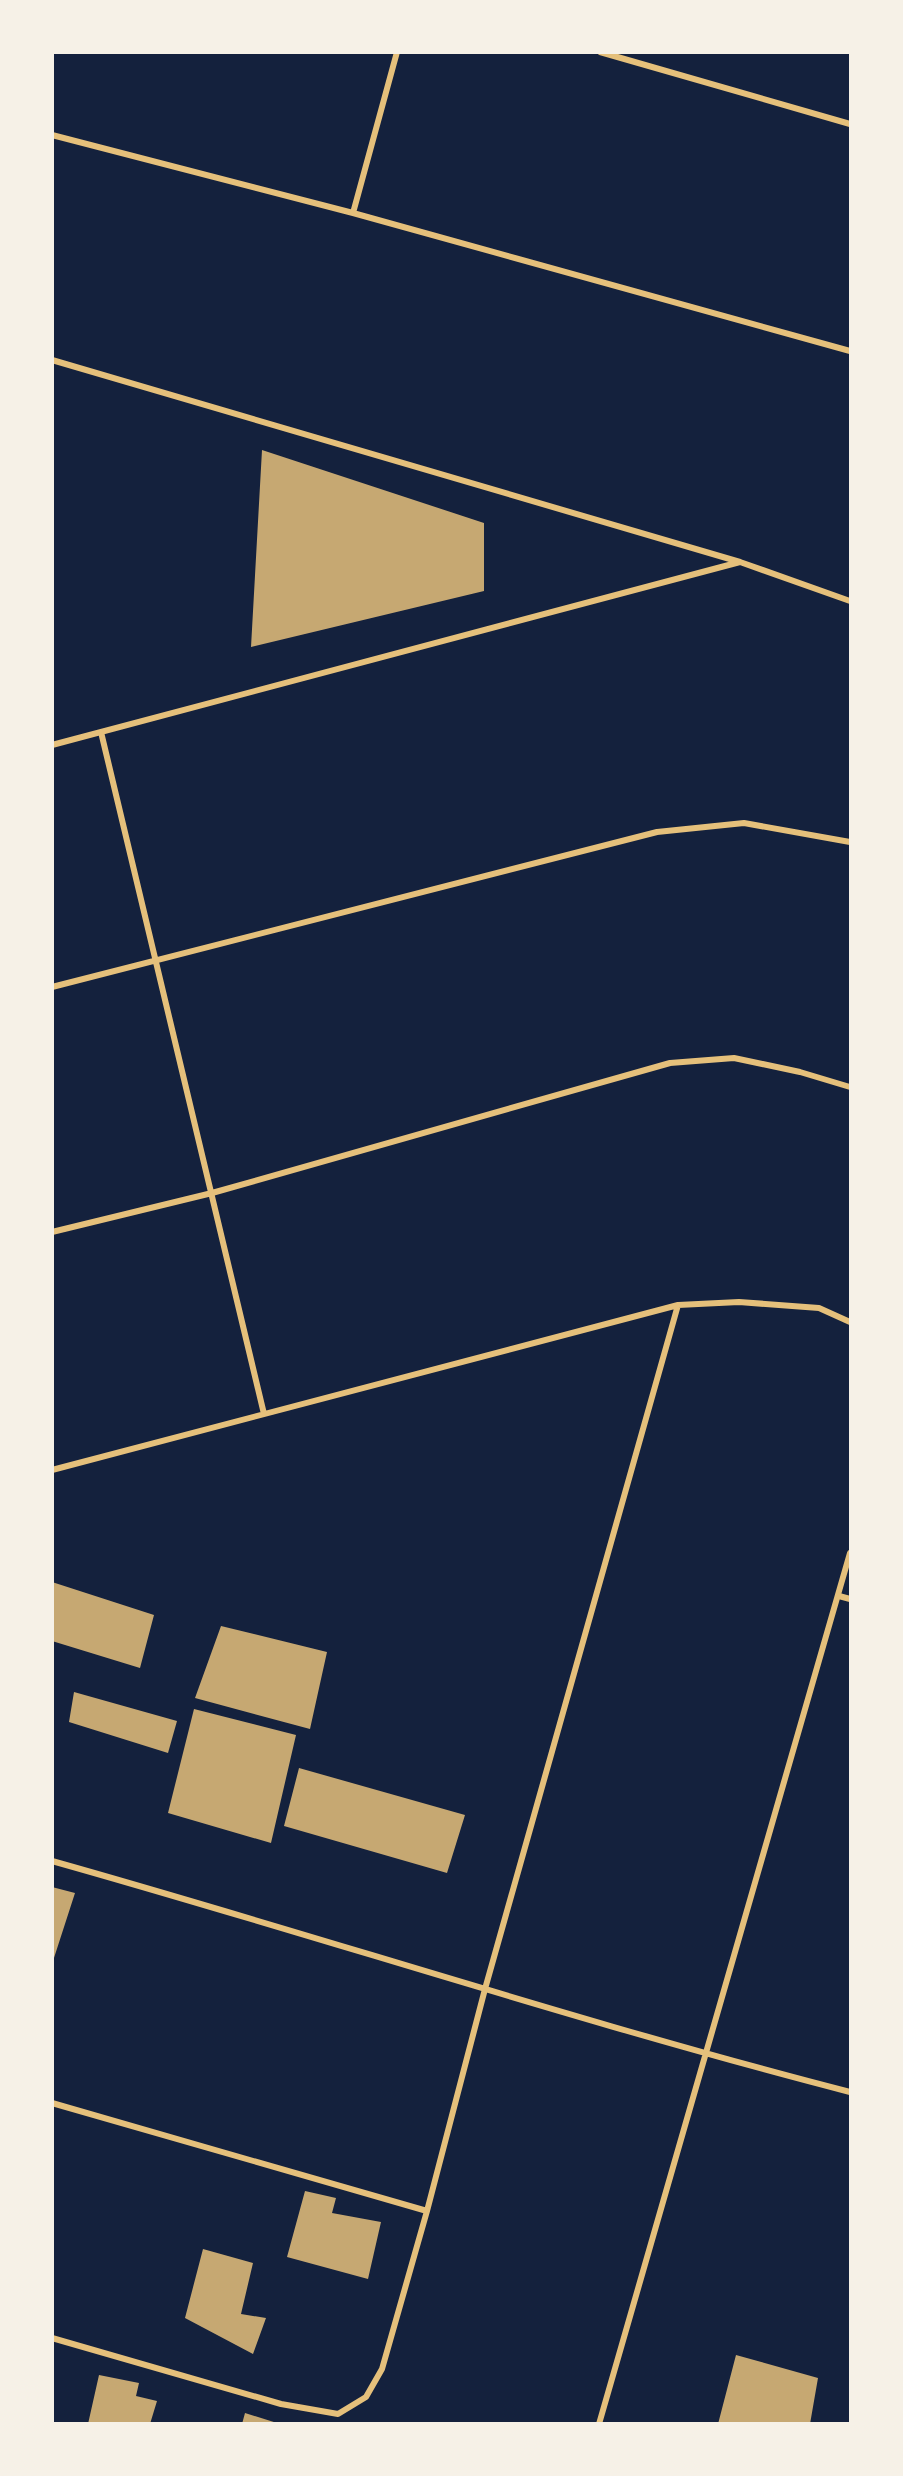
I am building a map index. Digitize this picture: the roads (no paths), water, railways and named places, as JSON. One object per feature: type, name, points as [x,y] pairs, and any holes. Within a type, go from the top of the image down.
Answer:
[{"type":"street","points":[[352,213],[397,52]]},
{"type":"street","points":[[600,52],[850,124]]},
{"type":"street","points":[[52,135],[352,213],[850,351]]},
{"type":"street","points":[[52,360],[740,562],[850,601]]},
{"type":"street","points":[[52,745],[740,562]]},
{"type":"street","points":[[101,732],[264,1414]]},
{"type":"street","points":[[52,987],[657,832],[744,823],[850,842]]},
{"type":"street","points":[[52,1232],[212,1193],[670,1063],[734,1058],[800,1072],[850,1087]]},
{"type":"street","points":[[52,1470],[678,1305],[739,1302],[819,1308],[850,1322]]},
{"type":"street","points":[[52,2338],[281,2404],[338,2414],[366,2397],[382,2369],[427,2211],[484,1989],[678,1305]]},
{"type":"street","points":[[599,2424],[850,1552]]},
{"type":"street","points":[[839,1596],[850,1599]]},
{"type":"street","points":[[52,1861],[198,1902],[704,2054],[850,2092]]},
{"type":"street","points":[[52,2103],[427,2211]]}]
